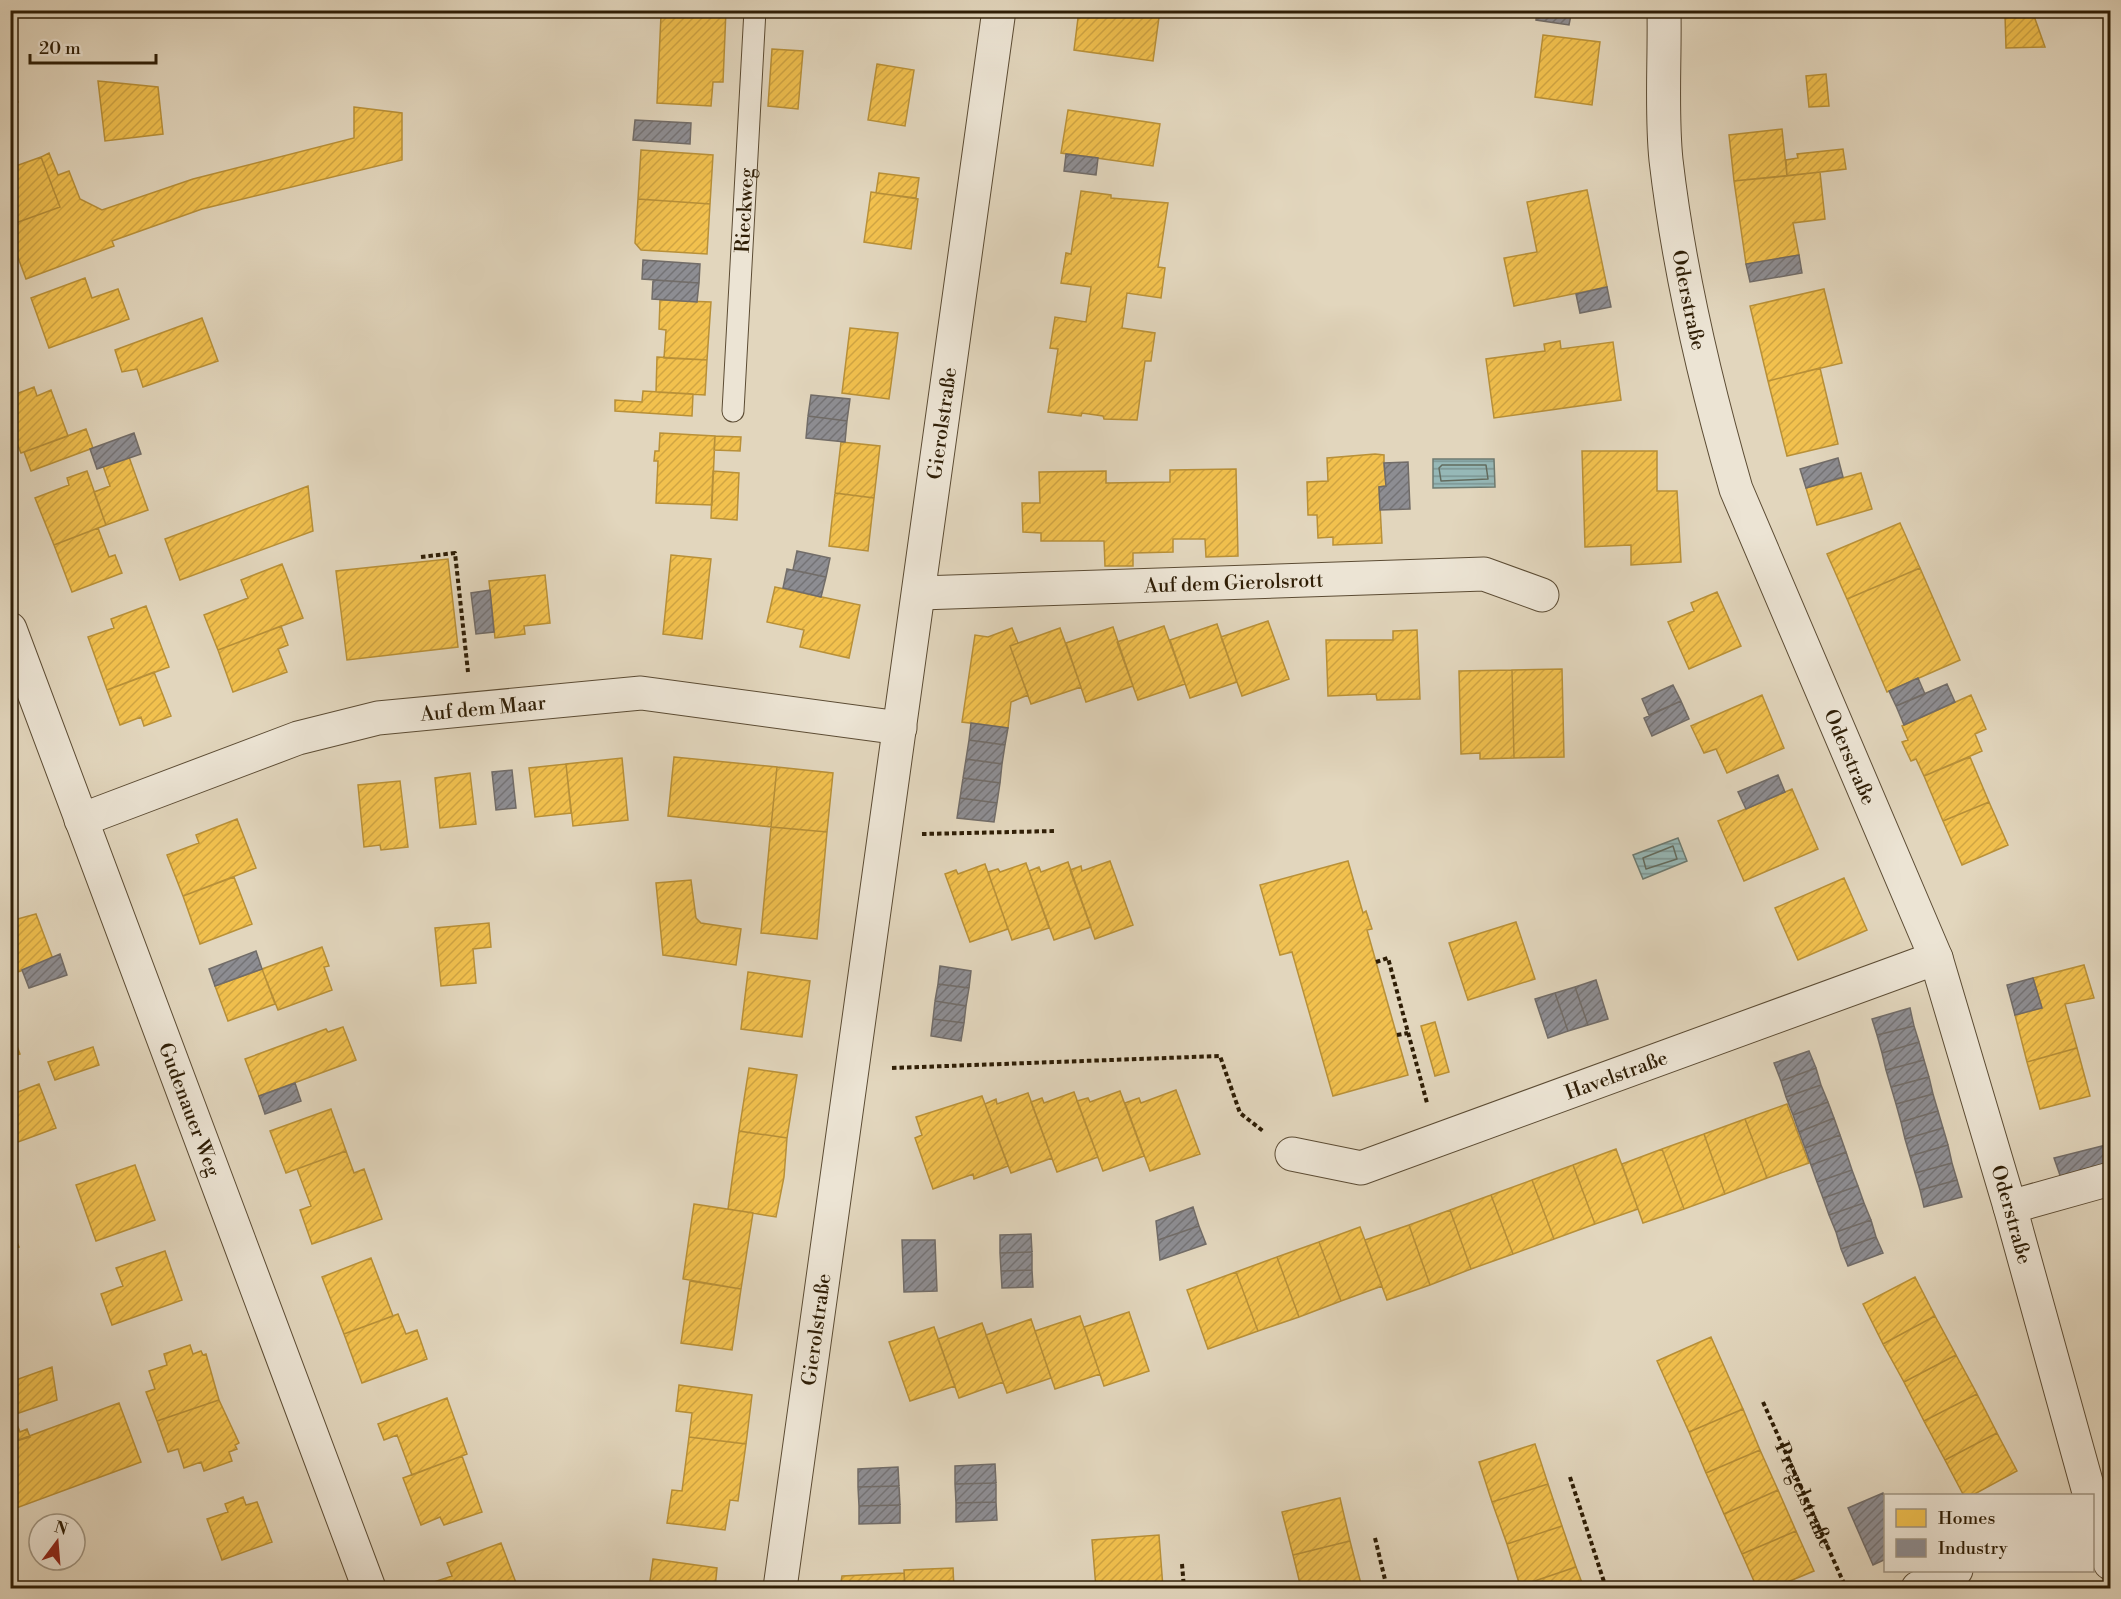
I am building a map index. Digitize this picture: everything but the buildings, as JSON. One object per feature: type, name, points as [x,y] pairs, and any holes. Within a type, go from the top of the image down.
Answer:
[{"type":"street","name":"Gierolstraße","points":[[780,1588],[999,10]]},
{"type":"street","name":"Oderstraße","points":[[1664,10],[1666,159],[1688,295],[1715,417],[1733,479],[1761,553],[1936,958],[2010,1207],[2089,1494]]},
{"type":"street","name":"Auf dem Gierolsrott","points":[[920,592],[1484,574],[1542,596]]},
{"type":"street","name":"Gudenauer Weg","points":[[10,629],[369,1588]]},
{"type":"street","name":"Auf dem Maar","points":[[81,820],[298,738],[378,718],[641,693],[900,728]]},
{"type":"street","name":"Havelstraße","points":[[1292,1154],[1361,1168],[1436,1138],[1936,958]]},
{"type":"street","points":[[2010,1207],[2110,1179]]},
{"type":"street","points":[[2094,1511],[2110,1563]]},
{"type":"street","points":[[1918,1588],[1952,1572]]},
{"type":"lane","name":"Rieckweg","points":[[733,411],[755,10]]},
{"type":"path","points":[[421,556],[455,553],[472,708]]},
{"type":"path","points":[[885,835],[1055,831]]},
{"type":"path","points":[[1376,962],[1388,958],[1436,1138]]},
{"type":"path","points":[[1397,1035],[1408,1033]]},
{"type":"path","points":[[852,1070],[1220,1056],[1240,1113],[1292,1154]]},
{"type":"path","name":"Pregelstraße","points":[[1762,1402],[1846,1588]]},
{"type":"path","points":[[1570,1477],[1606,1588]]},
{"type":"path","points":[[1375,1538],[1387,1588]]},
{"type":"path","points":[[1182,1564],[1184,1588]]},
{"type":"water","points":[[1433,459],[1494,459],[1495,487],[1433,488]]},
{"type":"water","points":[[1678,838],[1687,861],[1643,879],[1633,855]]}]
